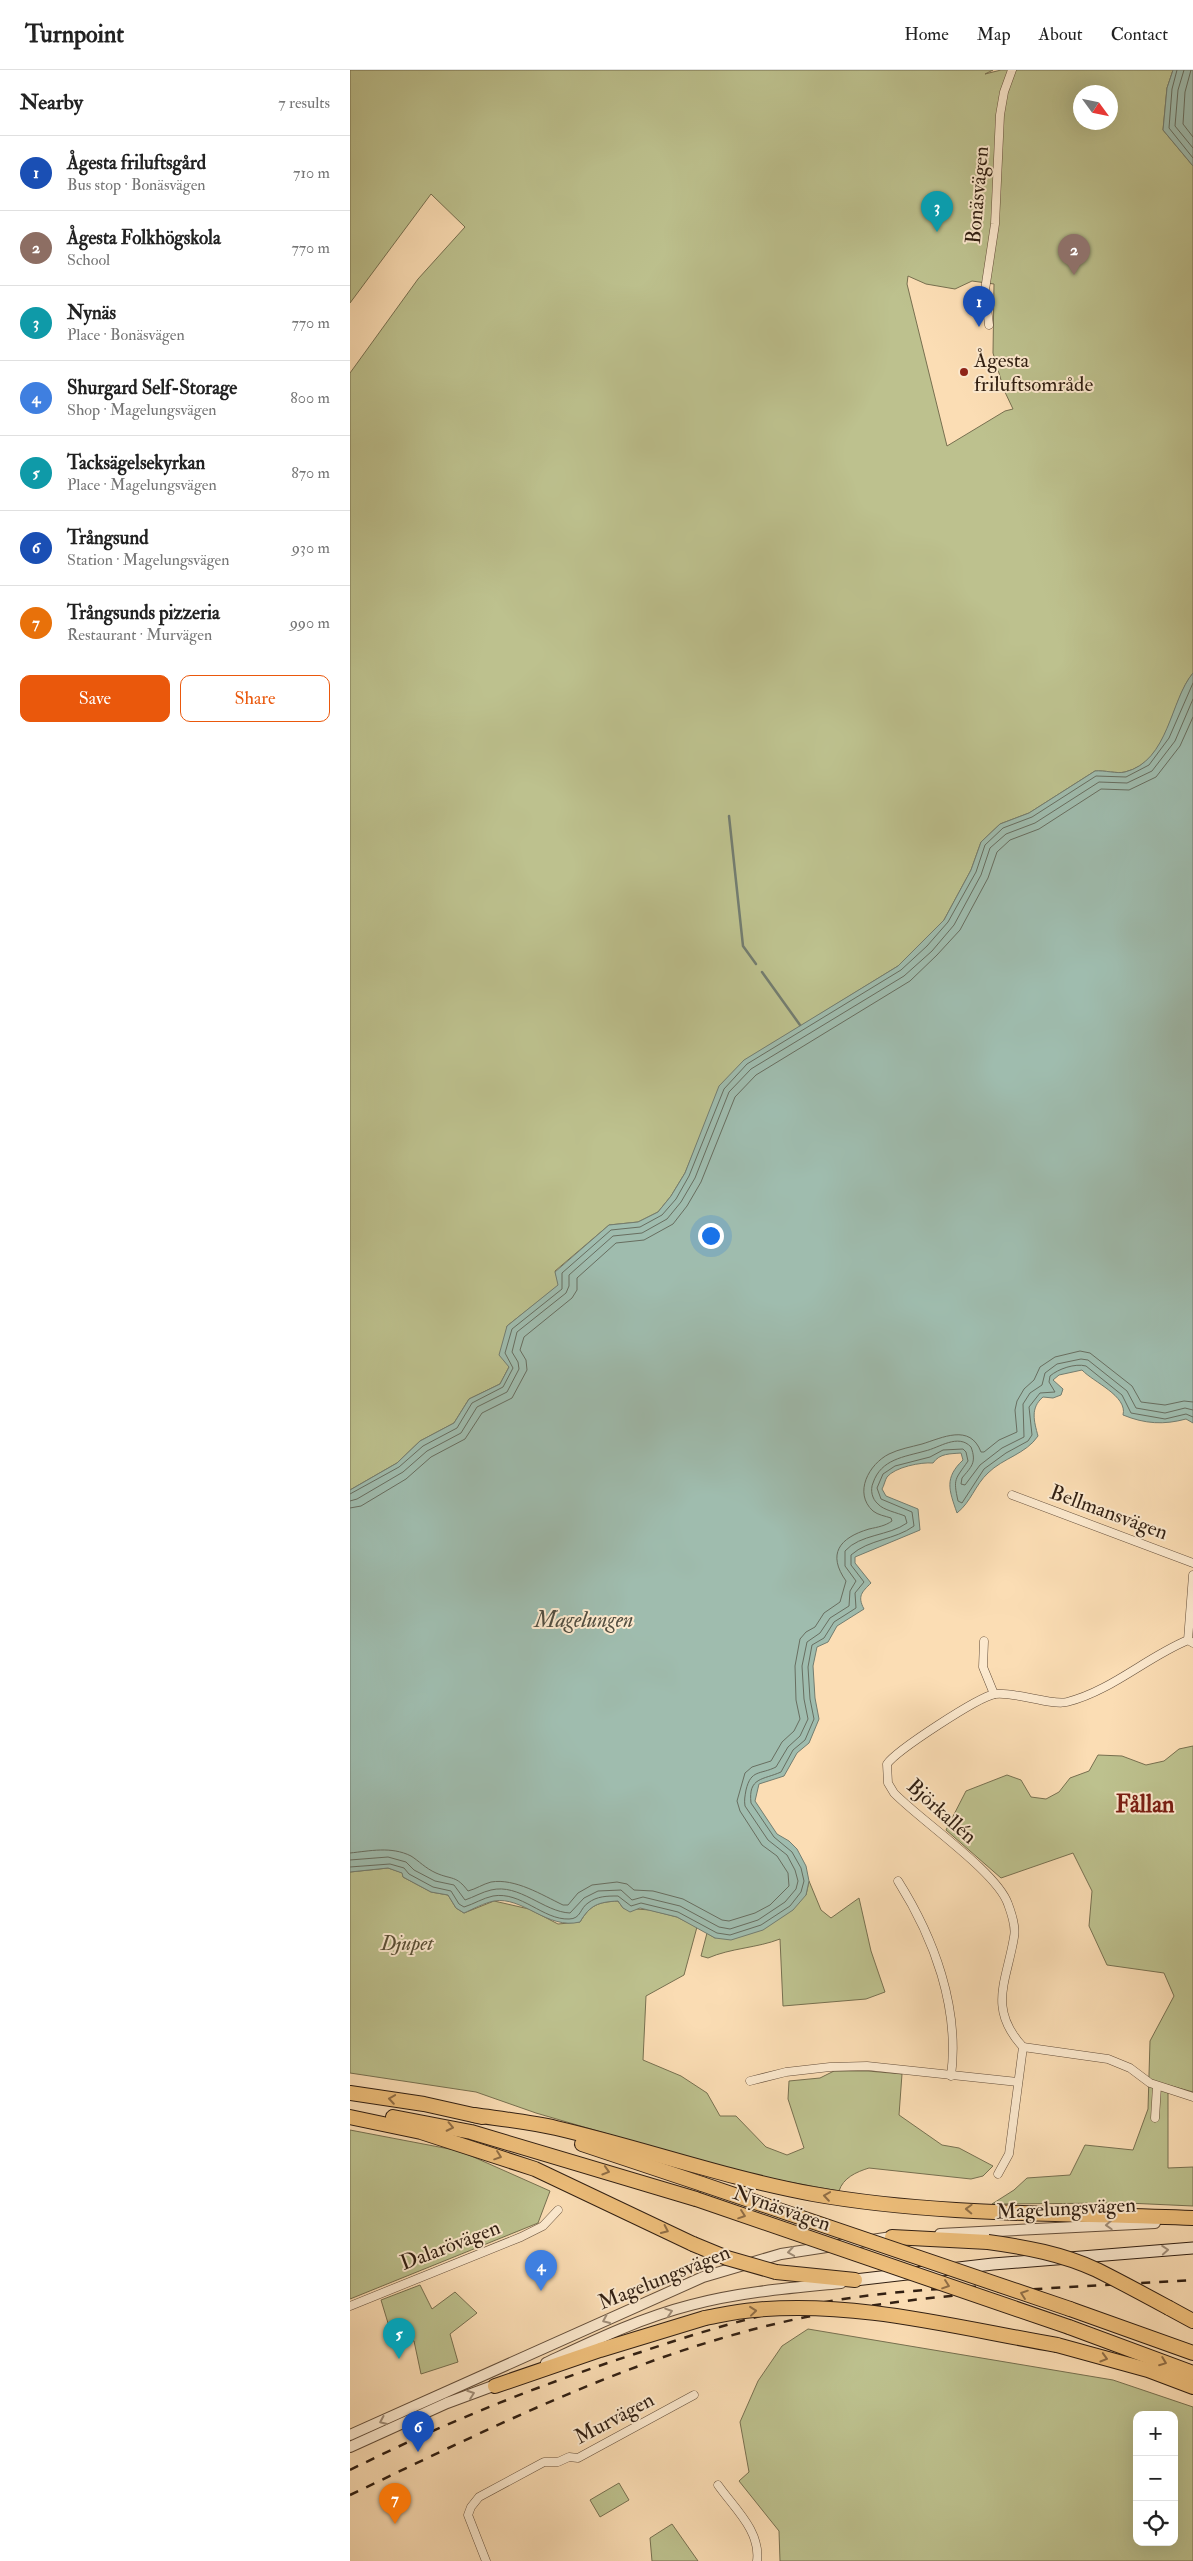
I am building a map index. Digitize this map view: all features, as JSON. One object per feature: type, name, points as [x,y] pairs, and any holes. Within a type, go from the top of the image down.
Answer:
[{"type":"highway","name":"Nynäsvägen","points":[[350,2093],[424,2104],[474,2115],[587,2146],[1070,2309],[1193,2353]]},
{"type":"highway","name":"Nynäsvägen","points":[[350,2110],[471,2132],[696,2199],[1069,2326],[1193,2373]]},
{"type":"highway","points":[[474,2115],[555,2128],[707,2169],[812,2194],[875,2203],[951,2209],[1193,2219]]},
{"type":"highway","points":[[350,2117],[421,2132],[535,2169],[693,2244],[727,2258],[776,2272],[856,2280]]},
{"type":"highway","points":[[892,2237],[988,2242],[1026,2247],[1096,2269],[1193,2321]]},
{"type":"highway","points":[[495,2386],[600,2350],[705,2318],[754,2310],[809,2309],[872,2313],[1057,2345],[1148,2370],[1193,2386]]},
{"type":"main road","name":"Magelungsvägen","points":[[856,2280],[993,2264],[1193,2248]]},
{"type":"street","name":"Bonäsvägen","points":[[989,325],[986,290],[995,224],[1000,115],[1004,92],[1012,70]]},
{"type":"street","name":"Bellmansvägen","points":[[1012,1495],[1193,1564]]},
{"type":"street","points":[[984,1641],[983,1667],[994,1694],[1065,1703],[1093,1692],[1159,1654],[1191,1642],[1193,1575]]},
{"type":"street","name":"Björkallén","points":[[994,1694],[969,1707],[900,1750],[887,1764],[886,1772],[888,1783],[894,1793],[994,1883],[1007,1902],[1015,1935],[1001,1994],[1004,2014],[1012,2035],[1023,2047]]},
{"type":"street","points":[[898,1881],[914,1906],[941,1973],[951,2021],[954,2058],[951,2076]]},
{"type":"street","points":[[998,2174],[1009,2154],[1023,2047],[1108,2059],[1130,2068],[1157,2086],[1193,2097]]},
{"type":"street","points":[[750,2081],[786,2072],[830,2066],[867,2066],[1018,2082]]},
{"type":"street","points":[[1155,2118],[1157,2086]]},
{"type":"street","name":"Dalarövägen","points":[[350,2306],[405,2282],[521,2237],[543,2226],[558,2210]]},
{"type":"street","name":"Magelungsvägen","points":[[350,2435],[703,2276],[781,2254],[892,2237],[1193,2219]]},
{"type":"street","name":"Magelungsvägen","points":[[350,2447],[447,2403],[495,2386],[629,2325],[690,2305],[746,2293],[856,2280]]},
{"type":"street","name":"Murvägen","points":[[486,2561],[468,2515],[471,2507],[479,2497],[544,2462],[558,2462],[569,2457],[578,2458],[694,2395]]},
{"type":"street","points":[[718,2485],[755,2536],[758,2551],[757,2561]]},
{"type":"green space","points":[[350,70],[993,70],[985,74],[1001,70],[1173,70],[1167,88],[1163,130],[1193,166],[1193,673],[1185,685],[1160,743],[1151,756],[1140,766],[1125,772],[1095,771],[1029,813],[1000,824],[981,842],[971,870],[944,920],[898,966],[744,1061],[702,1132],[685,1173],[671,1196],[658,1212],[638,1222],[609,1225],[555,1271],[559,1285],[507,1326],[509,1367],[500,1384],[469,1399],[454,1423],[420,1441],[397,1463],[350,1490],[350,373],[418,279],[465,227],[431,194],[350,303]],"holes":[[[908,276],[926,284],[955,289],[972,281],[994,284],[993,353],[1004,390],[1013,409],[1005,411],[947,446],[907,284]]]},
{"type":"green space","points":[[1193,1746],[1193,2092],[1168,2085],[1168,2168],[1193,2167],[1193,2206],[1127,2203],[992,2204],[1014,2190],[1027,2178],[1070,2175],[1085,2145],[1133,2150],[1148,2109],[1150,2041],[1174,1996],[1164,1973],[1107,1965],[1089,1926],[1092,1891],[1073,1853],[1001,1878],[946,1830],[966,1791],[1007,1775],[1021,1780],[1031,1797],[1046,1799],[1059,1792],[1070,1778],[1089,1771],[1098,1755],[1122,1756],[1146,1765],[1164,1761],[1179,1749]]},
{"type":"green space","name":"Djupet","points":[[388,1868],[403,1873],[403,1877],[431,1892],[448,1895],[456,1908],[464,1913],[494,1901],[529,1909],[558,1924],[580,1922],[595,1905],[618,1901],[623,1908],[650,1910],[677,1917],[697,1927],[684,1975],[646,1996],[643,2060],[681,2076],[707,2093],[720,2116],[736,2116],[766,2147],[787,2155],[804,2148],[788,2099],[789,2081],[820,2078],[834,2071],[902,2074],[899,2115],[942,2145],[959,2148],[993,2166],[983,2176],[971,2179],[869,2168],[851,2176],[844,2182],[839,2191],[745,2174],[536,2113],[476,2092],[350,2073],[350,1872]]},
{"type":"green space","points":[[809,1881],[821,1910],[831,1918],[859,1898],[871,1951],[885,1992],[866,1999],[783,2006],[780,1939],[708,1958],[701,1956],[707,1933],[715,1938],[806,1895]]},
{"type":"green space","points":[[350,2130],[460,2151],[550,2191],[538,2223],[350,2299]]},
{"type":"green space","points":[[420,2285],[432,2309],[455,2292],[477,2313],[450,2334],[458,2362],[421,2374],[414,2341],[391,2333],[381,2300]]},
{"type":"green space","points":[[808,2329],[1113,2380],[1193,2407],[1193,2561],[780,2561],[779,2531],[739,2481],[749,2472],[740,2422],[758,2381],[782,2346]]},
{"type":"green space","points":[[619,2483],[629,2500],[600,2517],[590,2500]]},
{"type":"green space","points":[[672,2524],[698,2561],[652,2561],[650,2538]]},
{"type":"water","points":[[1173,70],[1193,70],[1193,166],[1163,130],[1167,88]]},
{"type":"water","name":"Magelungen","points":[[1193,673],[1193,1423],[1186,1419],[1162,1423],[1147,1422],[1123,1415],[1123,1408],[1115,1396],[1082,1370],[1059,1375],[1053,1380],[1063,1389],[1061,1395],[1053,1398],[1043,1397],[1036,1406],[1034,1420],[1038,1436],[1021,1452],[1000,1463],[988,1473],[966,1504],[957,1513],[950,1485],[953,1473],[963,1460],[961,1453],[942,1456],[933,1463],[915,1464],[902,1468],[887,1477],[882,1489],[886,1496],[918,1509],[920,1530],[855,1557],[855,1563],[871,1583],[861,1597],[864,1609],[837,1626],[828,1642],[817,1647],[813,1666],[815,1698],[819,1719],[809,1743],[797,1753],[784,1776],[759,1784],[755,1801],[777,1834],[789,1841],[797,1849],[806,1866],[809,1881],[806,1895],[793,1910],[763,1930],[731,1940],[715,1938],[677,1917],[640,1908],[630,1912],[623,1908],[618,1901],[595,1905],[580,1922],[568,1923],[546,1918],[515,1903],[505,1901],[490,1902],[464,1913],[456,1908],[448,1895],[431,1892],[403,1877],[402,1873],[388,1868],[350,1872],[350,1490],[397,1463],[420,1441],[454,1423],[469,1399],[500,1384],[509,1367],[499,1355],[507,1326],[558,1285],[555,1272],[609,1225],[638,1222],[658,1212],[671,1196],[685,1173],[719,1086],[744,1060],[898,966],[944,920],[971,870],[981,842],[1000,824],[1029,813],[1095,771],[1125,772],[1140,766],[1151,756],[1160,743],[1185,685]]},
{"type":"waterway","points":[[729,816],[743,946],[756,964]]},
{"type":"waterway","points":[[762,972],[800,1025]]},
{"type":"railway","points":[[350,2495],[461,2442],[573,2392],[630,2369],[746,2331],[806,2317],[902,2301],[1047,2288],[1193,2280]]},
{"type":"railway","points":[[350,2470],[457,2420],[530,2391],[664,2344],[759,2316],[807,2305],[870,2295],[989,2286]]},
{"type":"place","name":"Nynäs","points":[[937,232]]},
{"type":"place","name":"Ågesta Folkhögskola","points":[[1074,275]]},
{"type":"place","name":"Ågesta friluftsgård","points":[[979,327]]},
{"type":"place","name":"Ågesta friluftsområde","points":[[964,372]]},
{"type":"place","name":"Shurgard Self-Storage","points":[[541,2291]]},
{"type":"place","name":"Tacksägelsekyrkan","points":[[399,2359]]},
{"type":"place","name":"Trångsund","points":[[418,2452]]},
{"type":"place","name":"Trångsunds pizzeria","points":[[395,2524]]},
{"type":"district","name":"Fållan","points":[[1145,1804]]}]
